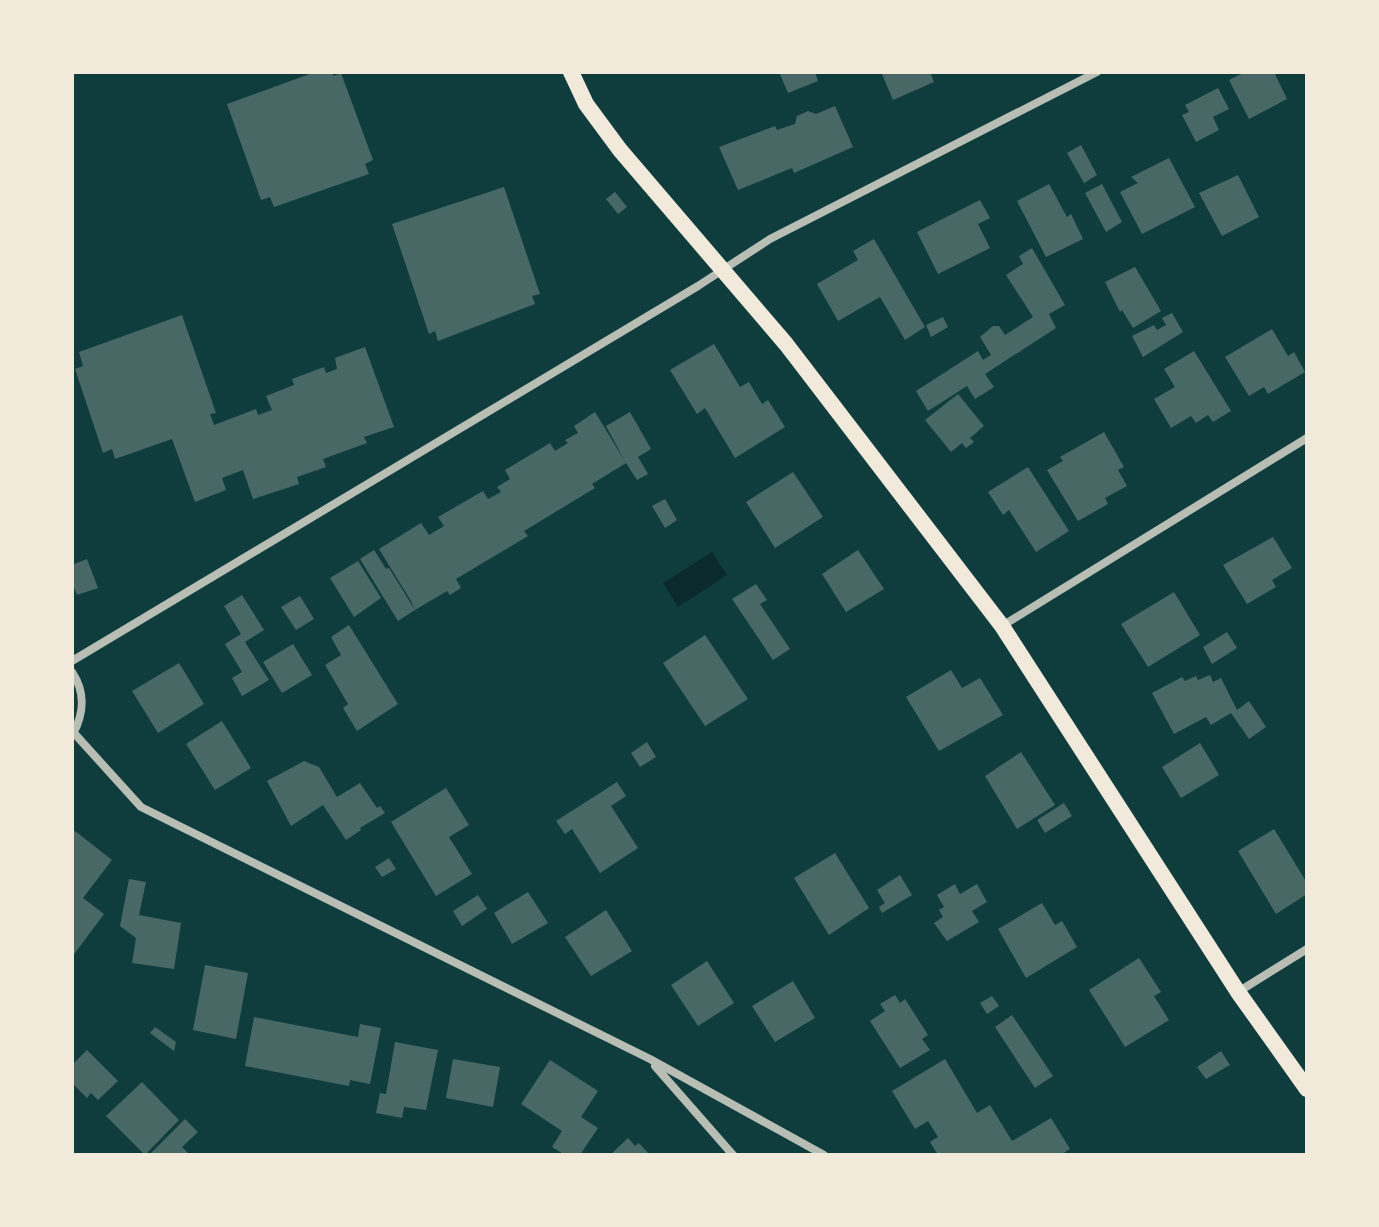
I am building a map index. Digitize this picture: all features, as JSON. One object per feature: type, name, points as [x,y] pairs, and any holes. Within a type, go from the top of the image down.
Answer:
[{"type":"main road","points":[[571,72],[586,104],[620,150],[786,344],[1002,626],[1238,992],[1307,1089]]},
{"type":"street","points":[[72,661],[770,239],[1097,72]]},
{"type":"street","points":[[1002,626],[1307,438]]},
{"type":"street","points":[[72,672],[81,690],[83,705],[73,734],[141,807],[650,1059],[824,1155]]},
{"type":"street","points":[[1238,992],[1307,949]]},
{"type":"street","points":[[650,1059],[733,1155]]},
{"type":"water","points":[[712,552],[727,575],[678,607],[663,583]]},
{"type":"building","points":[[315,72],[332,72],[333,76],[341,73],[373,160],[365,164],[369,174],[274,207],[270,197],[261,200],[227,104]]},
{"type":"building","points":[[779,72],[815,72],[818,81],[788,93]]},
{"type":"building","points":[[881,72],[930,72],[934,82],[893,100]]},
{"type":"building","points":[[1245,72],[1274,72],[1287,99],[1249,119],[1229,80]]},
{"type":"building","points":[[1218,88],[1229,109],[1213,117],[1219,130],[1196,142],[1182,115],[1189,112],[1185,105]]},
{"type":"building","points":[[835,106],[853,147],[794,173],[792,168],[738,190],[719,147],[775,126],[777,130],[795,124],[797,116],[808,111],[816,114]]},
{"type":"building","points":[[1081,145],[1097,175],[1084,183],[1067,153]]},
{"type":"building","points":[[1169,158],[1195,207],[1142,234],[1120,192],[1138,183],[1131,177]]},
{"type":"building","points":[[1238,175],[1259,217],[1222,236],[1199,193]]},
{"type":"building","points":[[1049,184],[1067,217],[1071,214],[1083,239],[1046,257],[1017,201]]},
{"type":"building","points":[[1102,184],[1122,222],[1106,232],[1085,193]]},
{"type":"building","points":[[504,187],[540,294],[532,296],[535,304],[438,341],[435,331],[429,334],[392,224]]},
{"type":"building","points":[[615,192],[627,207],[618,214],[606,199]]},
{"type":"building","points":[[980,200],[990,218],[978,224],[990,248],[938,274],[917,232]]},
{"type":"building","points":[[874,239],[925,327],[905,340],[880,297],[838,321],[817,284],[858,260],[853,251]]},
{"type":"building","points":[[1032,248],[1065,305],[1049,314],[1056,328],[985,374],[994,387],[975,399],[967,386],[928,411],[916,391],[978,351],[983,360],[991,355],[980,337],[993,326],[999,326],[1005,335],[1033,317],[1006,275],[1023,264],[1019,256]]},
{"type":"building","points":[[1135,267],[1161,311],[1133,328],[1122,310],[1120,312],[1105,282]]},
{"type":"building","points":[[1172,313],[1183,332],[1143,357],[1132,336],[1154,325],[1157,330],[1166,325],[1162,318]]},
{"type":"building","points":[[182,315],[216,413],[210,414],[214,425],[256,409],[258,415],[272,410],[266,396],[294,385],[292,379],[324,367],[326,373],[337,369],[335,358],[365,347],[394,427],[364,437],[367,443],[323,459],[326,467],[297,477],[299,484],[253,499],[243,470],[222,478],[226,490],[195,502],[172,439],[115,459],[112,449],[103,453],[75,369],[83,366],[79,352]]},
{"type":"building","points":[[943,317],[948,327],[931,337],[926,325]]},
{"type":"building","points":[[1272,329],[1288,356],[1294,352],[1305,372],[1268,394],[1264,387],[1249,396],[1225,357]]},
{"type":"building","points":[[714,344],[740,387],[749,382],[762,404],[768,400],[785,427],[735,458],[705,408],[697,414],[670,370]]},
{"type":"building","points":[[1194,351],[1231,411],[1213,422],[1208,415],[1196,423],[1191,416],[1171,428],[1154,399],[1175,387],[1164,369]]},
{"type":"building","points":[[958,394],[984,426],[970,438],[974,442],[966,448],[962,443],[951,452],[925,420]]},
{"type":"building","points":[[595,412],[626,463],[592,484],[595,488],[524,531],[528,536],[456,579],[461,588],[450,595],[447,591],[415,610],[379,549],[421,523],[429,535],[444,526],[438,517],[483,491],[488,499],[501,492],[497,487],[510,479],[505,470],[550,443],[555,451],[568,443],[565,440],[578,433],[574,426]]},
{"type":"building","points":[[630,412],[651,449],[638,457],[648,474],[637,480],[606,426]]},
{"type":"building","points":[[1104,432],[1124,467],[1118,470],[1127,486],[1105,498],[1108,504],[1078,521],[1047,470],[1063,461],[1060,457]]},
{"type":"building","points":[[1028,467],[1069,531],[1036,552],[1009,510],[1003,515],[988,492]]},
{"type":"building","points":[[793,472],[823,517],[775,548],[746,502]]},
{"type":"building","points":[[665,499],[677,520],[665,528],[652,506]]},
{"type":"building","points":[[1273,537],[1292,568],[1272,580],[1276,587],[1247,604],[1223,565]]},
{"type":"building","points":[[374,550],[415,610],[398,621],[360,559]]},
{"type":"building","points":[[858,550],[884,589],[846,612],[822,574]]},
{"type":"building","points":[[87,559],[98,588],[77,595],[72,582],[72,565]]},
{"type":"building","points":[[358,561],[381,598],[354,617],[330,578]]},
{"type":"building","points":[[756,584],[767,600],[760,604],[790,649],[773,660],[732,599]]},
{"type":"building","points":[[1174,592],[1200,635],[1148,667],[1121,624]]},
{"type":"building","points":[[242,595],[264,630],[245,642],[269,680],[242,696],[232,678],[242,672],[225,644],[241,634],[224,606]]},
{"type":"building","points":[[300,596],[314,619],[296,630],[281,607]]},
{"type":"building","points":[[349,625],[398,704],[357,731],[343,708],[348,704],[325,665],[341,655],[331,637]]},
{"type":"building","points":[[1227,632],[1237,648],[1212,664],[1203,647]]},
{"type":"building","points":[[705,635],[748,699],[705,726],[663,663]]},
{"type":"building","points":[[293,644],[312,675],[282,693],[263,662]]},
{"type":"building","points":[[179,663],[204,704],[158,733],[132,691]]},
{"type":"building","points":[[951,670],[962,688],[980,678],[1003,715],[939,751],[906,697]]},
{"type":"building","points":[[1210,675],[1213,682],[1221,678],[1237,710],[1249,701],[1266,727],[1249,739],[1231,713],[1211,725],[1206,717],[1174,734],[1152,693],[1182,677],[1185,681]]},
{"type":"building","points":[[222,721],[251,768],[215,790],[186,744]]},
{"type":"building","points":[[647,742],[656,757],[640,767],[631,753]]},
{"type":"building","points":[[1200,743],[1219,775],[1181,798],[1162,767]]},
{"type":"building","points":[[1021,752],[1055,805],[1017,829],[985,776]]},
{"type":"building","points":[[304,761],[319,767],[337,797],[360,783],[377,808],[380,806],[385,813],[346,840],[323,805],[291,826],[267,781]]},
{"type":"building","points":[[617,782],[626,796],[611,806],[638,848],[600,873],[572,829],[565,834],[556,821]]},
{"type":"building","points":[[446,788],[469,825],[449,837],[472,874],[436,896],[391,822]]},
{"type":"building","points":[[1064,803],[1072,816],[1045,833],[1037,820]]},
{"type":"building","points":[[1274,829],[1307,883],[1307,894],[1276,914],[1238,851]]},
{"type":"building","points":[[75,831],[112,860],[83,898],[104,914],[72,957],[72,835]]},
{"type":"building","points":[[835,853],[869,908],[829,935],[794,878]]},
{"type":"building","points":[[389,858],[396,869],[382,877],[375,867]]},
{"type":"building","points":[[900,875],[912,895],[882,913],[879,907],[885,903],[877,890]]},
{"type":"building","points":[[129,879],[146,882],[139,915],[181,923],[174,969],[132,963],[136,938],[120,926]]},
{"type":"building","points":[[955,884],[960,894],[977,884],[987,902],[972,911],[979,922],[947,941],[934,923],[943,917],[939,910],[944,907],[937,895]]},
{"type":"building","points":[[528,892],[548,923],[512,944],[494,913]]},
{"type":"building","points":[[478,895],[487,909],[462,926],[453,911]]},
{"type":"building","points":[[1042,903],[1055,925],[1062,921],[1077,947],[1026,978],[998,929]]},
{"type":"building","points":[[606,910],[632,951],[591,976],[565,937]]},
{"type":"building","points":[[1139,958],[1161,992],[1154,996],[1169,1020],[1125,1047],[1089,990]]},
{"type":"building","points":[[707,961],[734,1003],[698,1026],[671,985]]},
{"type":"building","points":[[205,965],[248,973],[236,1039],[193,1030]]},
{"type":"building","points":[[793,981],[815,1018],[775,1042],[752,1006]]},
{"type":"building","points":[[895,995],[900,1003],[905,999],[928,1035],[922,1039],[930,1050],[900,1068],[870,1021],[885,1011],[880,1004]]},
{"type":"building","points":[[992,996],[999,1006],[987,1014],[980,1003]]},
{"type":"building","points":[[1012,1015],[1053,1076],[1035,1088],[995,1027]]},
{"type":"building","points":[[254,1017],[358,1037],[360,1024],[381,1028],[370,1084],[350,1080],[349,1086],[245,1066]]},
{"type":"building","points":[[155,1027],[176,1042],[174,1051],[150,1033]]},
{"type":"building","points":[[395,1042],[438,1050],[426,1110],[404,1107],[402,1118],[376,1113],[380,1093],[386,1094]]},
{"type":"building","points":[[87,1050],[118,1081],[98,1100],[91,1093],[87,1098],[72,1083],[72,1065]]},
{"type":"building","points":[[1221,1051],[1230,1065],[1206,1079],[1197,1067]]},
{"type":"building","points":[[453,1059],[500,1067],[493,1107],[446,1098]]},
{"type":"building","points":[[945,1059],[977,1113],[990,1105],[1012,1141],[1051,1118],[1070,1149],[1060,1155],[938,1155],[930,1142],[938,1137],[928,1121],[915,1129],[892,1091]]},
{"type":"building","points":[[550,1060],[598,1091],[581,1117],[598,1128],[580,1155],[565,1155],[552,1147],[562,1131],[521,1104]]},
{"type":"building","points":[[142,1082],[179,1120],[145,1155],[106,1116]]},
{"type":"building","points":[[185,1119],[198,1132],[182,1147],[190,1155],[149,1155]]},
{"type":"building","points":[[628,1138],[635,1146],[639,1143],[650,1155],[610,1155]]}]
